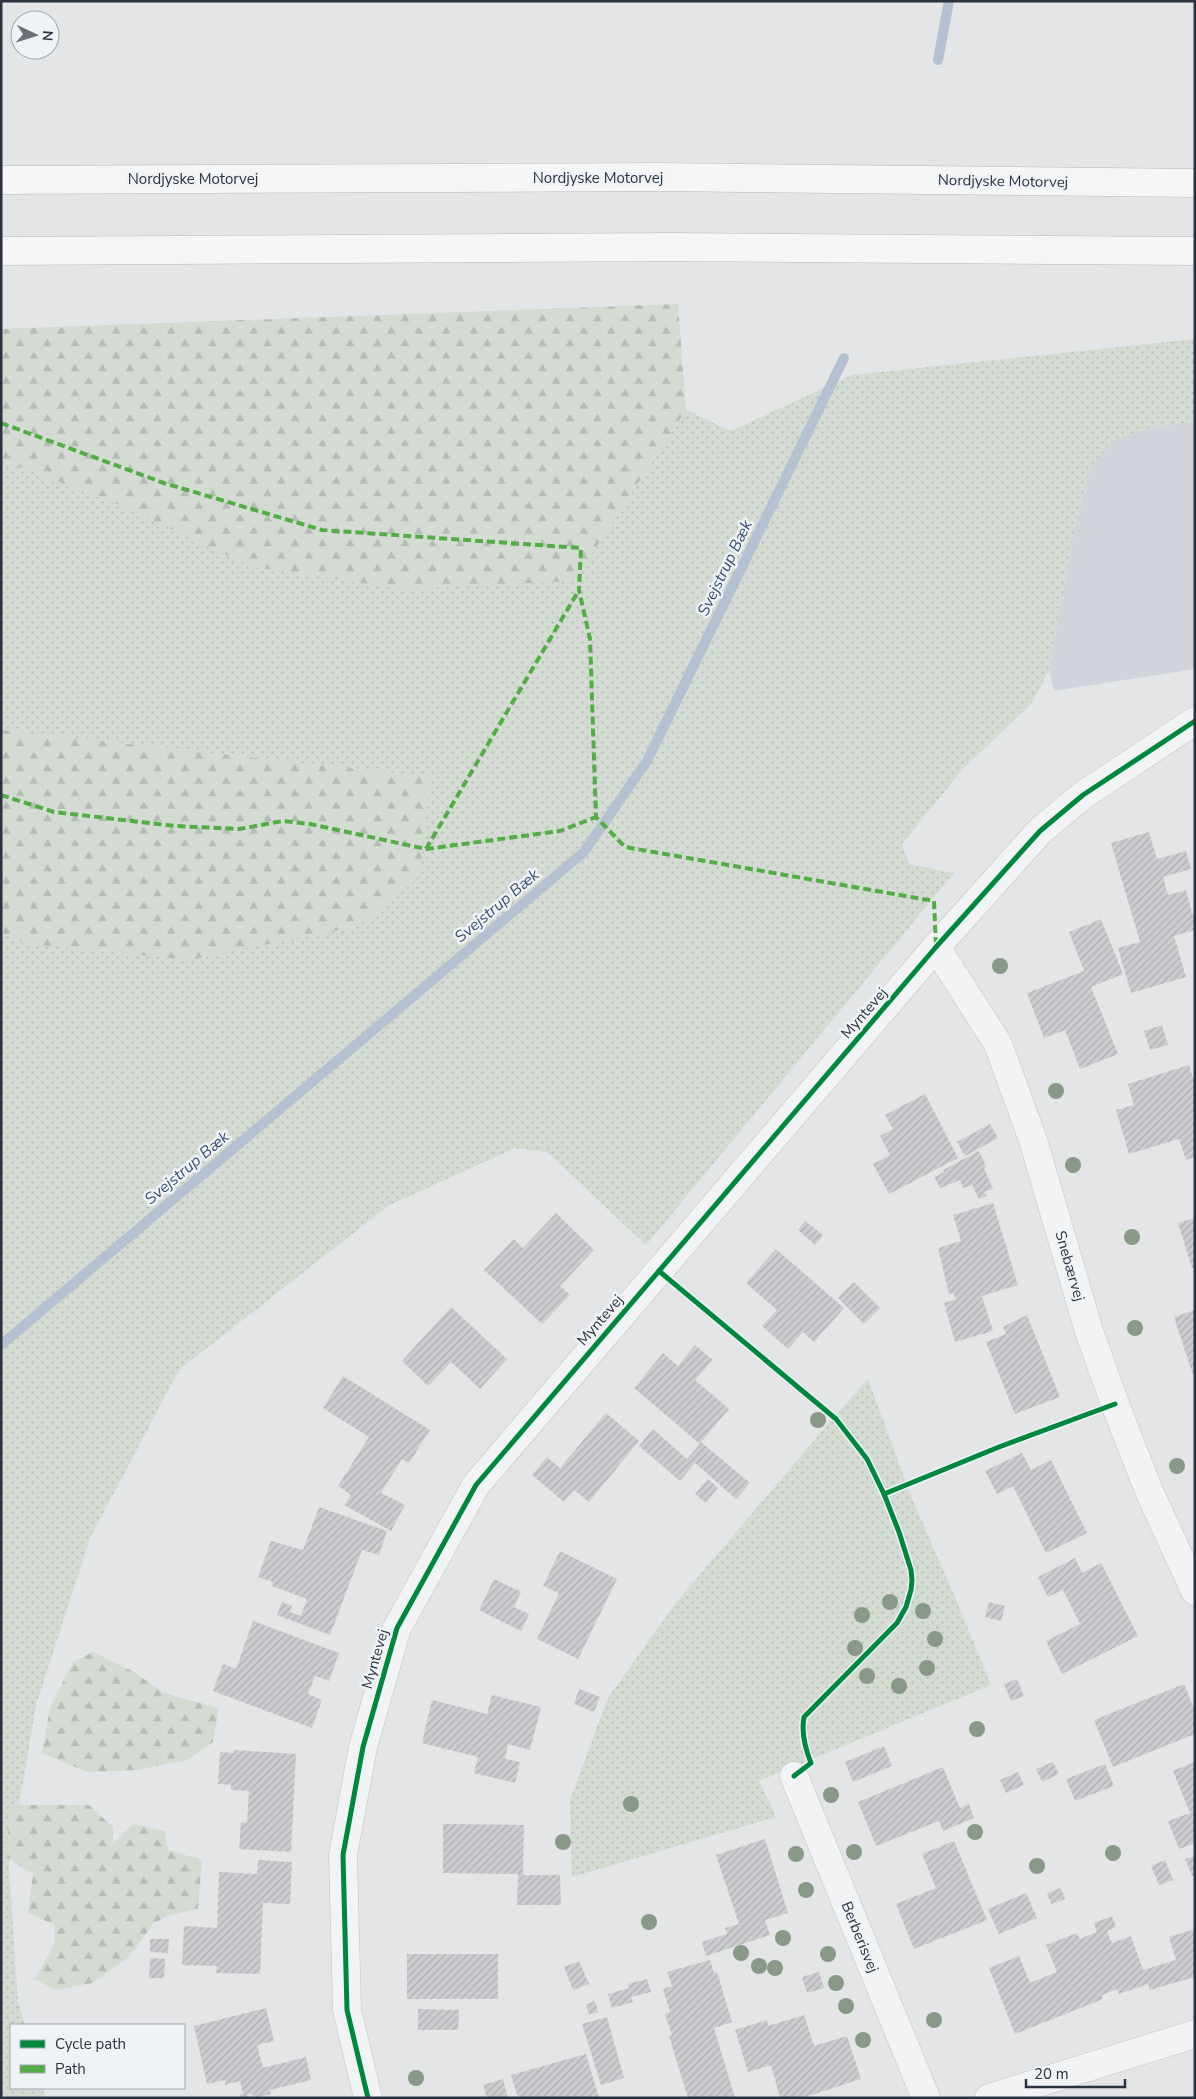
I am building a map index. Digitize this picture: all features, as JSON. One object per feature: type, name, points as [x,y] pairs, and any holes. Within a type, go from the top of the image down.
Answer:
[{"type":"highway","name":"Nordjyske Motorvej","points":[[1,180],[659,177],[1195,183]]},
{"type":"highway","points":[[1,250],[672,247],[1195,252]]},
{"type":"street","name":"Myntevej","points":[[368,2098],[347,2010],[343,1855],[363,1747],[397,1628],[476,1485],[936,947],[1040,831],[1083,795],[1195,721]]},
{"type":"street","name":"Snebærvej","points":[[936,947],[998,1044],[1033,1140],[1089,1331],[1114,1404],[1149,1491],[1195,1591]]},
{"type":"street","name":"Berberisvej","points":[[794,1776],[926,2098]]},
{"type":"street","points":[[988,2098],[1195,2034]]},
{"type":"shaded area","points":[[1195,422],[1195,669],[1054,691],[1049,670],[1075,527],[1090,468],[1114,440],[1156,426]]},
{"type":"green space","points":[[678,304],[686,410],[574,581],[404,589],[252,567],[127,508],[1,460],[1,329]]},
{"type":"green space","points":[[1195,339],[1195,422],[1156,426],[1114,440],[1090,468],[1075,527],[1049,670],[1032,703],[962,770],[902,844],[909,864],[954,873],[646,1245],[547,1152],[515,1148],[388,1206],[179,1370],[90,1538],[36,1705],[9,1865],[18,2002],[25,2024],[10,2024],[10,2089],[43,2089],[45,2098],[1,2098],[1,933],[24,943],[429,777],[1,730],[1,460],[127,508],[574,581],[686,410],[731,431],[852,375]]},
{"type":"green space","points":[[1,730],[430,777],[420,877],[358,926],[189,960],[24,943],[1,933]]},
{"type":"green space","points":[[868,1379],[911,1496],[991,1685],[759,1781],[776,1817],[572,1877],[570,1800],[608,1698],[675,1604]]},
{"type":"green space","points":[[93,1652],[134,1672],[164,1693],[219,1708],[213,1742],[187,1760],[136,1770],[87,1772],[42,1753],[50,1708],[73,1662]]},
{"type":"green space","points":[[12,1805],[89,1805],[113,1827],[113,1844],[133,1824],[165,1831],[168,1850],[202,1860],[198,1909],[170,1915],[154,1923],[128,1958],[92,1983],[55,1990],[35,1979],[54,1945],[55,1925],[28,1913],[33,1874],[8,1858],[6,1846]]},
{"type":"building","points":[[1149,832],[1157,859],[1186,851],[1191,869],[1163,877],[1168,895],[1186,890],[1195,923],[1195,930],[1174,936],[1186,977],[1131,993],[1118,948],[1140,942],[1111,843]]},
{"type":"building","points":[[1101,919],[1123,974],[1091,987],[1118,1054],[1080,1069],[1065,1030],[1044,1038],[1027,993],[1084,971],[1069,932]]},
{"type":"building","points":[[1162,1025],[1168,1045],[1150,1050],[1144,1031]]},
{"type":"building","points":[[1189,1065],[1195,1085],[1195,1157],[1186,1160],[1179,1139],[1129,1154],[1116,1110],[1134,1105],[1128,1084]]},
{"type":"building","points":[[925,1094],[958,1158],[889,1194],[873,1164],[890,1155],[880,1136],[893,1129],[885,1115]]},
{"type":"building","points":[[990,1124],[998,1138],[965,1156],[957,1142]]},
{"type":"building","points":[[979,1151],[993,1189],[984,1192],[987,1196],[979,1199],[972,1185],[963,1188],[960,1180],[940,1188],[934,1177],[944,1172],[943,1170]]},
{"type":"building","points":[[993,1203],[1018,1285],[982,1296],[993,1331],[955,1342],[944,1303],[956,1299],[953,1293],[949,1294],[938,1248],[961,1241],[953,1215]]},
{"type":"building","points":[[556,1213],[594,1250],[560,1286],[570,1295],[542,1324],[484,1270],[514,1239],[523,1248]]},
{"type":"building","points":[[1195,1218],[1195,1268],[1192,1268],[1178,1223]]},
{"type":"building","points":[[805,1221],[823,1235],[815,1245],[798,1230]]},
{"type":"building","points":[[776,1249],[844,1308],[814,1342],[803,1332],[788,1349],[762,1326],[777,1310],[746,1283]]},
{"type":"building","points":[[854,1282],[880,1308],[864,1324],[838,1298]]},
{"type":"building","points":[[451,1307],[507,1359],[480,1389],[451,1362],[428,1386],[402,1361]]},
{"type":"building","points":[[1195,1310],[1195,1378],[1194,1378],[1174,1317]]},
{"type":"building","points":[[1027,1315],[1060,1397],[1015,1414],[986,1342],[1006,1334],[1003,1327]]},
{"type":"building","points":[[695,1345],[713,1360],[695,1380],[729,1409],[701,1442],[750,1483],[736,1499],[695,1463],[680,1481],[639,1446],[653,1429],[687,1459],[700,1444],[634,1388],[663,1353],[678,1366]]},
{"type":"building","points":[[343,1376],[430,1430],[409,1463],[402,1459],[381,1493],[405,1505],[391,1531],[344,1505],[351,1495],[338,1486],[369,1437],[323,1408]]},
{"type":"building","points":[[606,1413],[639,1441],[589,1502],[574,1490],[564,1502],[532,1475],[547,1457],[560,1468]]},
{"type":"building","points":[[1022,1453],[1031,1470],[1051,1460],[1087,1533],[1046,1553],[1013,1486],[997,1494],[985,1471]]},
{"type":"building","points":[[708,1479],[718,1488],[706,1503],[695,1494]]},
{"type":"building","points":[[319,1507],[387,1531],[379,1555],[362,1550],[330,1635],[277,1615],[282,1602],[292,1606],[290,1612],[301,1616],[307,1599],[272,1586],[273,1582],[258,1577],[271,1541],[303,1550]]},
{"type":"building","points":[[560,1551],[617,1579],[578,1659],[537,1639],[559,1593],[543,1586]]},
{"type":"building","points":[[1075,1558],[1082,1573],[1101,1563],[1138,1636],[1062,1674],[1046,1641],[1080,1624],[1063,1590],[1048,1597],[1038,1577]]},
{"type":"building","points":[[494,1579],[521,1592],[514,1607],[529,1614],[521,1631],[479,1610]]},
{"type":"building","points":[[989,1602],[1005,1606],[1001,1621],[985,1617]]},
{"type":"building","points":[[253,1621],[339,1653],[329,1681],[315,1676],[308,1694],[322,1700],[312,1728],[213,1691],[223,1664],[236,1669]]},
{"type":"building","points":[[1017,1679],[1024,1696],[1011,1701],[1004,1684]]},
{"type":"building","points":[[1184,1684],[1195,1711],[1195,1734],[1113,1767],[1094,1720]]},
{"type":"building","points":[[579,1689],[600,1697],[594,1712],[574,1704]]},
{"type":"building","points":[[492,1695],[541,1707],[530,1750],[508,1744],[505,1759],[520,1762],[515,1783],[474,1773],[478,1757],[422,1743],[432,1700],[487,1714]]},
{"type":"building","points":[[884,1746],[892,1766],[853,1782],[845,1762]]},
{"type":"building","points":[[234,1750],[296,1754],[291,1852],[239,1849],[241,1822],[247,1823],[249,1791],[231,1790],[231,1785],[218,1784],[220,1752],[234,1753]]},
{"type":"building","points":[[1053,1762],[1059,1774],[1042,1782],[1036,1769]]},
{"type":"building","points":[[1195,1762],[1195,1843],[1179,1849],[1168,1821],[1190,1813],[1173,1771]]},
{"type":"building","points":[[1105,1764],[1114,1786],[1075,1801],[1066,1779]]},
{"type":"building","points":[[943,1767],[960,1808],[969,1804],[974,1818],[943,1831],[939,1821],[876,1846],[858,1802]]},
{"type":"building","points":[[1018,1772],[1024,1785],[1006,1793],[1000,1780]]},
{"type":"building","points":[[443,1824],[524,1825],[523,1875],[560,1875],[561,1905],[517,1905],[518,1874],[443,1873]]},
{"type":"building","points":[[765,1839],[788,1913],[765,1920],[770,1935],[706,1956],[702,1942],[727,1934],[725,1928],[739,1924],[716,1855]]},
{"type":"building","points":[[954,1841],[987,1920],[914,1949],[896,1904],[936,1888],[922,1854]]},
{"type":"building","points":[[1195,1856],[1195,1875],[1192,1876],[1185,1859]]},
{"type":"building","points":[[258,1860],[292,1862],[290,1904],[263,1903],[260,1974],[216,1973],[217,1966],[182,1965],[184,1926],[217,1928],[219,1872],[257,1874]]},
{"type":"building","points":[[1165,1860],[1173,1880],[1159,1885],[1151,1866]]},
{"type":"building","points":[[1061,1888],[1065,1899],[1051,1904],[1047,1893]]},
{"type":"building","points":[[1026,1893],[1037,1918],[999,1934],[988,1909]]},
{"type":"building","points":[[1112,1916],[1116,1927],[1107,1931],[1112,1943],[1131,1936],[1143,1970],[1176,1960],[1169,1937],[1195,1929],[1195,1977],[1150,1990],[1148,1984],[1119,1994],[1117,1989],[1102,1995],[1103,1999],[1015,2034],[989,1968],[1019,1956],[1030,1983],[1057,1972],[1046,1945],[1077,1933],[1080,1939],[1097,1932],[1094,1923]]},
{"type":"building","points":[[150,1939],[169,1939],[168,1953],[150,1952]]},
{"type":"building","points":[[407,1954],[498,1954],[498,1999],[407,1999]]},
{"type":"building","points":[[150,1958],[165,1959],[164,1978],[149,1978]]},
{"type":"building","points":[[710,1960],[714,1973],[717,1972],[732,2022],[714,2028],[735,2098],[688,2098],[669,2036],[672,2035],[665,2014],[670,2012],[663,1989],[672,1986],[667,1972]]},
{"type":"building","points":[[579,1961],[589,1984],[573,1990],[564,1967]]},
{"type":"building","points":[[819,1972],[824,1988],[807,1993],[802,1977]]},
{"type":"building","points":[[647,1979],[651,1992],[631,1997],[633,2002],[612,2008],[608,1994],[629,1988],[628,1984]]},
{"type":"building","points":[[595,2001],[598,2012],[589,2015],[586,2004]]},
{"type":"building","points":[[266,2008],[274,2041],[257,2045],[263,2068],[306,2057],[311,2080],[270,2090],[271,2094],[254,2098],[252,2094],[247,2095],[248,2098],[240,2098],[240,2094],[243,2094],[240,2081],[225,2085],[225,2080],[207,2084],[194,2026]]},
{"type":"building","points":[[418,2009],[459,2010],[458,2030],[418,2030]]},
{"type":"building","points":[[804,2015],[814,2046],[847,2036],[861,2079],[802,2098],[780,2098],[771,2065],[748,2072],[735,2030],[767,2020],[768,2026]]},
{"type":"building","points":[[607,2017],[624,2078],[601,2085],[582,2024]]},
{"type":"building","points":[[586,2054],[599,2098],[518,2098],[511,2075]]},
{"type":"building","points":[[503,2079],[508,2098],[487,2098],[483,2085]]},
{"type":"waterway","name":"Svejstrup Bæk","points":[[938,60],[949,1]]},
{"type":"waterway","name":"Svejstrup Bæk","points":[[1,1345],[584,852],[647,761],[844,358]]},
{"type":"marked path","points":[[1,423],[164,483],[322,530],[581,548],[579,590],[590,639],[596,817],[625,847],[934,901],[936,947]]},
{"type":"marked path","points":[[426,849],[579,590]]},
{"type":"marked path","points":[[1,795],[54,812],[175,826],[239,829],[283,821],[310,824],[426,849],[560,831],[596,817]]},
{"type":"cycle path","points":[[368,2098],[347,2010],[343,1855],[363,1747],[397,1628],[476,1485],[936,947],[1040,831],[1083,795],[1195,721]]},
{"type":"cycle path","points":[[659,1271],[836,1419],[867,1459],[884,1494],[911,1570],[911,1590],[906,1607],[897,1623],[804,1717],[804,1740],[811,1763],[794,1776]]},
{"type":"cycle path","points":[[884,1494],[999,1447],[1115,1404]]}]
